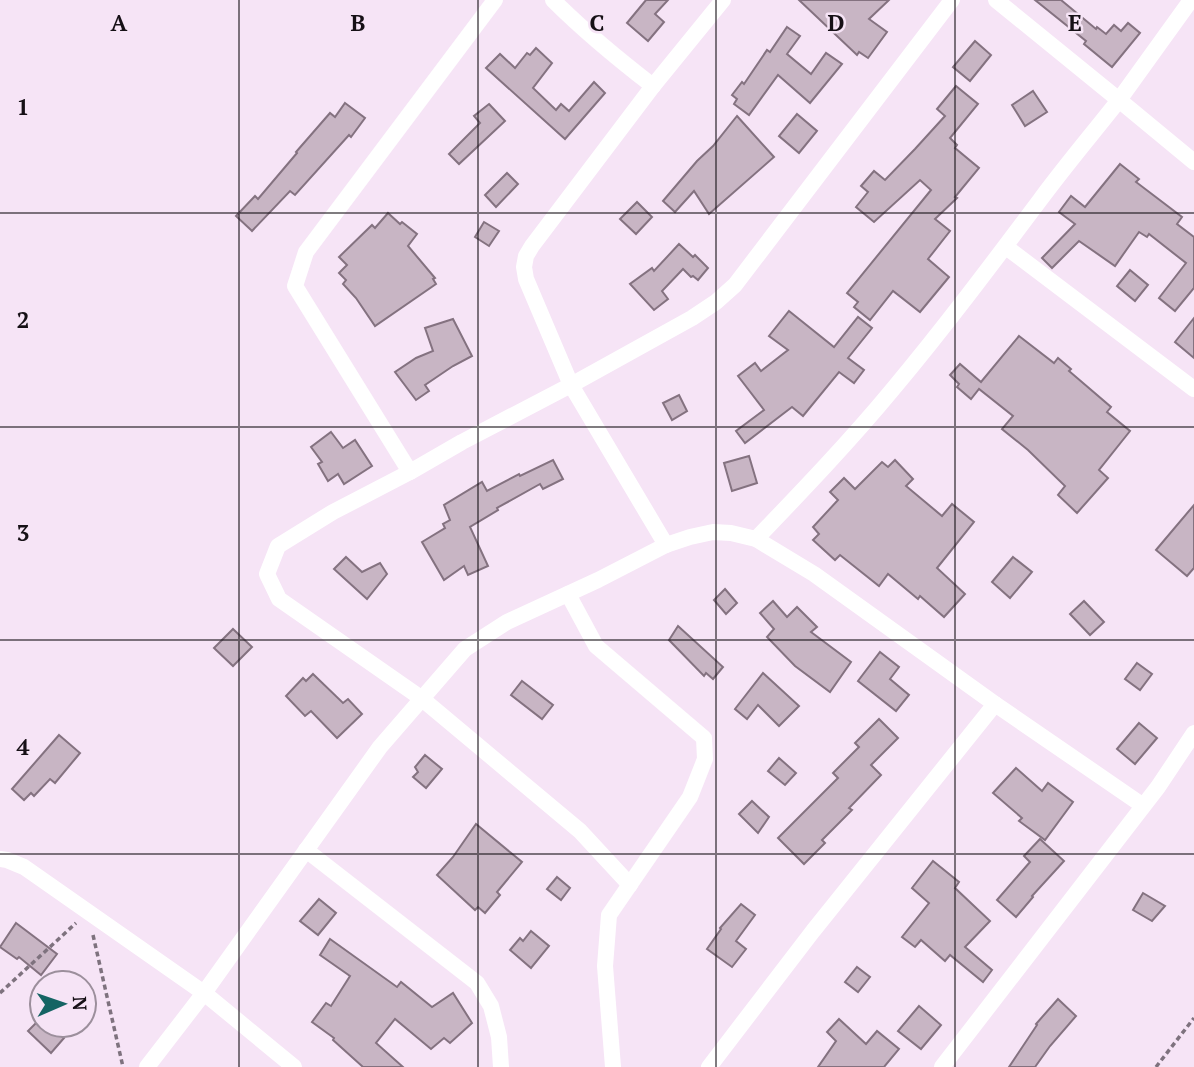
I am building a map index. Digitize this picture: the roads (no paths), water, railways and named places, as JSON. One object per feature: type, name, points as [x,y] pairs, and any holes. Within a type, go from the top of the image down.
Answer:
[{"type":"street","points":[[410,472],[295,286],[306,252],[495,0]]},
{"type":"street","points":[[553,0],[653,86]]},
{"type":"street","points":[[667,545],[572,385],[526,279],[524,267],[526,256],[544,228],[723,0]]},
{"type":"street","points":[[630,885],[580,831],[421,698],[279,598],[267,574],[278,546],[333,512],[572,385],[716,302],[735,285],[952,0]]},
{"type":"street","points":[[996,0],[1194,162]]},
{"type":"street","points":[[756,539],[804,490],[891,392],[1119,100],[1192,0]]},
{"type":"street","points":[[1006,247],[1194,389]]},
{"type":"street","points":[[147,1067],[204,993],[380,747],[464,649],[507,622],[667,545],[690,537],[713,532],[756,539],[814,574],[1142,805]]},
{"type":"street","points":[[568,594],[596,646],[704,738],[705,759],[690,796],[609,915],[605,966],[613,1067]]},
{"type":"street","points":[[709,1067],[813,931],[995,704]]},
{"type":"street","points":[[942,1067],[1158,786],[1194,733]]},
{"type":"street","points":[[306,850],[478,983],[491,1006],[499,1037],[501,1067]]},
{"type":"street","points":[[0,859],[24,867],[204,993],[294,1067]]}]
